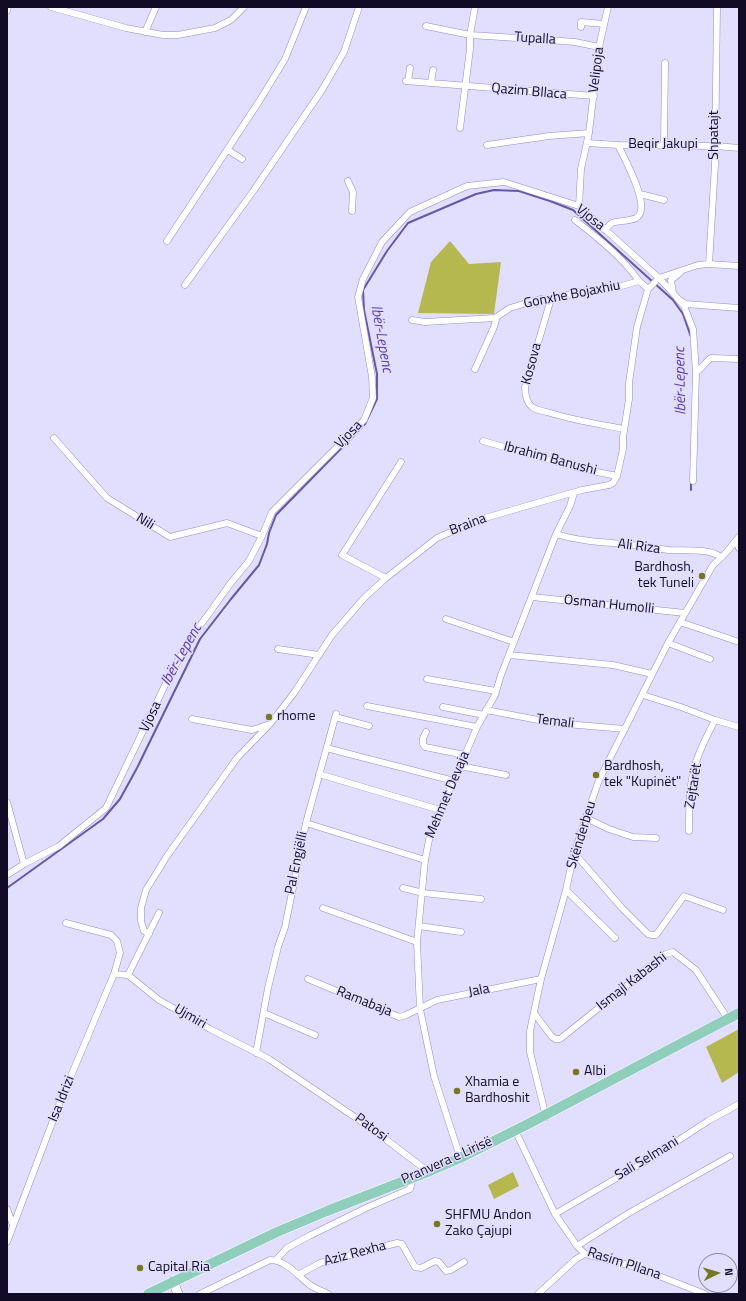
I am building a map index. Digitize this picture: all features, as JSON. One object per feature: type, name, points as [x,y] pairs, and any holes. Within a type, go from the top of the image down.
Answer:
[{"type":"main road","name":"Pranvera e Lirisë","points":[[155,1294],[175,1287],[274,1238],[461,1159],[515,1132],[739,1013]]},
{"type":"main road","name":"Pranvera e Lirisë","points":[[545,1116],[739,1021]]},
{"type":"main road","name":"Pranvera e Lirisë","points":[[148,1294],[175,1287],[308,1219],[430,1173]]},
{"type":"street","points":[[7,11],[8,7]]},
{"type":"street","points":[[51,7],[106,23],[163,35],[178,35],[215,28],[231,20],[244,7]]},
{"type":"street","points":[[145,32],[156,7]]},
{"type":"street","points":[[168,240],[228,150],[285,59],[306,7]]},
{"type":"street","points":[[185,285],[254,190],[322,90],[344,52],[359,7]]},
{"type":"street","points":[[460,128],[470,49],[470,35],[475,7]]},
{"type":"street","name":"Velipoja","points":[[579,206],[581,169],[589,133],[599,47],[608,7]]},
{"type":"street","name":"Shpatajt","points":[[709,264],[716,146],[717,7]]},
{"type":"street","points":[[581,27],[581,22],[604,24]]},
{"type":"street","points":[[426,26],[470,35]]},
{"type":"street","name":"Tupalla","points":[[470,35],[575,42],[599,47]]},
{"type":"street","points":[[664,145],[665,63]]},
{"type":"street","name":"Qazim Bllaca","points":[[410,68],[407,81],[465,87],[514,89],[594,96]]},
{"type":"street","points":[[431,84],[433,70]]},
{"type":"street","points":[[487,145],[571,133],[589,133]]},
{"type":"street","name":"Beqir Jakupi","points":[[587,142],[618,145],[716,146],[739,148]]},
{"type":"street","points":[[606,230],[611,224],[632,220],[641,215],[642,210],[640,194],[618,145]]},
{"type":"street","points":[[228,150],[242,159]]},
{"type":"street","points":[[348,181],[353,192],[352,211]]},
{"type":"street","name":"Vjosa","points":[[7,875],[24,864],[59,846],[106,808],[167,681],[187,644],[230,584],[250,561],[272,512],[364,420],[373,398],[372,377],[358,297],[363,279],[382,242],[410,212],[467,186],[504,182],[579,206],[658,278],[684,306],[693,329],[696,372],[694,481]]},
{"type":"street","points":[[640,194],[664,200]]},
{"type":"street","name":"Gonxhe Bojaxhiu","points":[[575,220],[631,270],[639,281],[650,287]]},
{"type":"street","points":[[617,476],[623,449],[624,429],[629,399],[629,383],[637,327],[650,287],[658,278],[698,265],[709,264],[739,266]]},
{"type":"street","points":[[673,293],[672,280],[683,270]]},
{"type":"street","name":"Gonxhe Bojaxhiu","points":[[412,320],[425,322],[495,318],[510,308],[523,303],[540,299],[551,299],[580,292],[618,287],[639,281]]},
{"type":"street","name":"Kosova","points":[[551,299],[525,386],[525,394],[528,402],[532,407],[538,410],[562,418],[624,429]]},
{"type":"street","points":[[679,300],[686,304],[739,308]]},
{"type":"street","points":[[475,369],[494,327],[496,320],[495,318]]},
{"type":"street","points":[[696,372],[701,370],[704,364],[711,358],[739,360]]},
{"type":"street","name":"Nili","points":[[54,438],[107,498],[170,537],[227,523],[262,536]]},
{"type":"street","name":"Ibrahim Banushi","points":[[483,441],[582,470],[617,476]]},
{"type":"street","points":[[386,578],[342,555],[400,462]]},
{"type":"street","name":"Braina","points":[[149,934],[144,932],[141,921],[141,908],[146,890],[167,856],[237,758],[270,724],[294,693],[332,635],[365,596],[437,538],[478,520],[574,493],[610,485],[614,483],[617,476]]},
{"type":"street","name":"Mehmet Devaja","points":[[461,1159],[434,1076],[420,1009],[417,942],[423,893],[425,860],[430,835],[440,810],[477,728],[496,691],[556,534],[570,506],[574,493]]},
{"type":"street","name":"Ali Riza","points":[[556,534],[572,539],[668,550],[710,552],[722,556]]},
{"type":"street","points":[[736,540],[739,548]]},
{"type":"street","name":"Skënderbeu","points":[[545,1116],[530,1052],[530,1031],[541,979],[566,890],[574,854],[599,780],[643,695],[668,642],[713,565],[736,540]]},
{"type":"street","name":"Osman Humolli","points":[[532,597],[685,613]]},
{"type":"street","points":[[446,619],[514,642]]},
{"type":"street","points":[[680,622],[739,642]]},
{"type":"street","points":[[668,642],[710,659]]},
{"type":"street","points":[[278,649],[319,655]]},
{"type":"street","points":[[509,655],[613,665],[652,674]]},
{"type":"street","points":[[427,679],[496,691]]},
{"type":"street","points":[[643,695],[739,727]]},
{"type":"street","points":[[367,706],[477,728]]},
{"type":"street","name":"Temali","points":[[443,707],[485,712],[554,724],[625,729]]},
{"type":"street","name":"Pal Engjëlli","points":[[256,1053],[268,988],[285,927],[306,823],[335,716],[370,726]]},
{"type":"street","points":[[192,719],[252,730],[270,724]]},
{"type":"street","name":"Zejtarët","points":[[689,831],[690,795],[694,769],[704,742],[715,720]]},
{"type":"street","points":[[426,732],[423,738],[423,744],[426,747],[465,755]]},
{"type":"street","points":[[330,749],[454,781]]},
{"type":"street","points":[[460,766],[506,775]]},
{"type":"street","points":[[319,774],[440,810]]},
{"type":"street","points":[[7,802],[24,864]]},
{"type":"street","points":[[586,818],[609,829],[632,837],[656,838]]},
{"type":"street","points":[[306,823],[425,860]]},
{"type":"street","points":[[574,854],[622,908],[648,934],[656,935],[684,896],[723,910]]},
{"type":"street","points":[[403,888],[423,893],[481,899]]},
{"type":"street","points":[[566,890],[615,938]]},
{"type":"street","points":[[323,908],[417,942]]},
{"type":"street","points":[[66,923],[111,935],[117,941],[120,953],[114,974],[128,975],[159,913]]},
{"type":"street","points":[[419,926],[461,932]]},
{"type":"street","name":"Ismajl Kabashi","points":[[534,1013],[552,1037],[560,1039],[666,954],[673,952],[696,970],[724,1013]]},
{"type":"street","name":"Isa Idrizi","points":[[7,1242],[60,1102],[114,974]]},
{"type":"street","name":"Ujmiri","points":[[128,975],[160,1000],[210,1029],[256,1053]]},
{"type":"street","name":"Ramabaja","points":[[308,979],[399,1017],[420,1009]]},
{"type":"street","name":"Jala","points":[[420,1009],[437,1000],[541,979]]},
{"type":"street","points":[[264,1013],[314,1035]]},
{"type":"street","name":"Patosi","points":[[256,1053],[269,1059],[371,1128],[430,1173]]},
{"type":"street","name":"Sali Selmani","points":[[555,1214],[653,1157],[708,1121],[739,1104]]},
{"type":"street","name":"Rasim Pllana","points":[[515,1132],[555,1214],[577,1246],[585,1254],[636,1267],[705,1294]]},
{"type":"street","points":[[577,1246],[629,1213],[730,1156]]},
{"type":"street","points":[[276,1260],[287,1248],[309,1236],[355,1213],[410,1190],[412,1181]]},
{"type":"street","points":[[7,1209],[13,1225]]},
{"type":"street","name":"Aziz Rexha","points":[[298,1274],[320,1263],[397,1243],[402,1244],[415,1267],[421,1268],[435,1261],[439,1262],[446,1271],[451,1270],[464,1262]]},
{"type":"street","points":[[538,1294],[576,1259],[585,1254]]},
{"type":"street","points":[[200,1294],[270,1260],[276,1260],[298,1274],[311,1285],[328,1294]]},
{"type":"shaded area","points":[[450,241],[469,264],[501,262],[494,314],[418,313],[431,262]]},
{"type":"shaded area","points":[[739,1029],[739,1072],[722,1083],[706,1047]]},
{"type":"shaded area","points":[[513,1172],[519,1186],[494,1199],[488,1185]]},
{"type":"waterway","name":"Ibër-Lepenc","points":[[7,888],[103,819],[120,799],[137,768],[200,639],[259,565],[276,515],[365,424],[377,399],[377,374],[364,310],[363,290],[387,251],[408,223],[476,194],[494,190],[519,191],[573,210],[673,300],[683,314],[691,337]]},
{"type":"waterway","name":"Ibër-Lepenc","points":[[691,481],[691,490]]},
{"type":"place","name":"Bardhosh, tek Tuneli","points":[[702,576]]},
{"type":"place","name":"rhome","points":[[269,717]]},
{"type":"place","name":"Bardhosh, tek \"Kupinët\"","points":[[596,775]]},
{"type":"place","name":"Albi","points":[[576,1072]]},
{"type":"place","name":"Xhamia e Bardhoshit","points":[[457,1091]]},
{"type":"place","name":"SHFMU Andon Zako Çajupi","points":[[437,1224]]},
{"type":"place","name":"Capital Ria","points":[[140,1268]]}]
